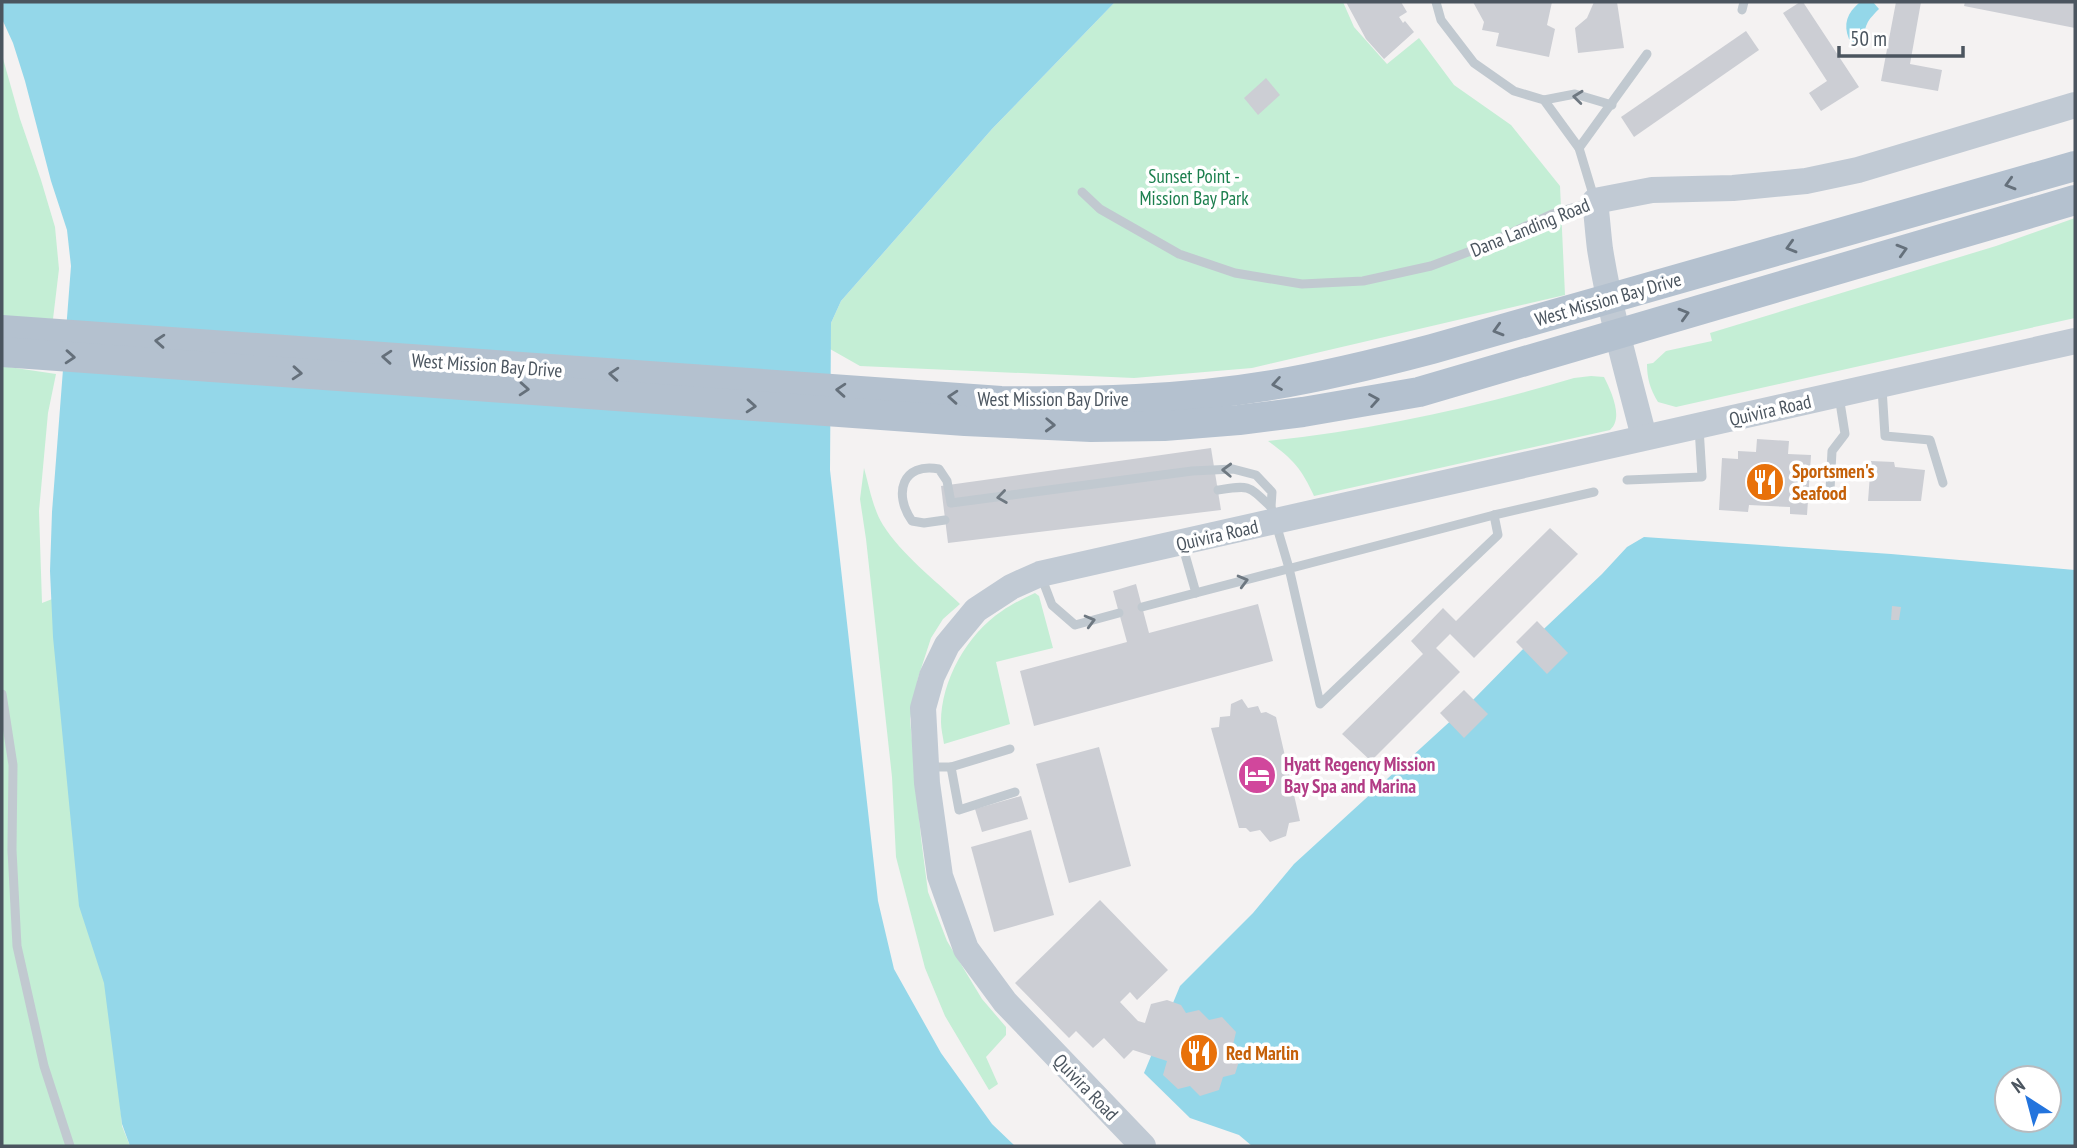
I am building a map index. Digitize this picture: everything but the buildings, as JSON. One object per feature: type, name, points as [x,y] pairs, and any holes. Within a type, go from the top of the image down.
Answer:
[{"type":"main road","name":"West Mission Bay Drive","points":[[2,352],[909,406],[1001,401],[1124,400],[1206,394],[1270,386],[1360,368],[2075,166]]},
{"type":"main road","name":"West Mission Bay Drive","points":[[2,330],[909,406],[1091,427],[1164,426],[1303,412],[1419,391],[2075,200]]},
{"type":"street","name":"Dana Landing Road","points":[[1595,201],[1652,190],[1733,188],[1805,181],[1858,170],[2075,105]]},
{"type":"street","points":[[1595,201],[1600,247],[1610,297],[1644,437]]},
{"type":"street","name":"Quivira Road","points":[[1143,1146],[1005,1002],[965,948],[940,876],[938,767],[923,708],[932,676],[947,645],[976,610],[1011,587],[1040,575],[1182,542],[1274,514],[1644,437],[2075,341]]},
{"type":"lane","points":[[1436,2],[1441,20],[1474,64],[1514,91],[1544,100],[1575,94],[1612,105]]},
{"type":"lane","points":[[1579,149],[1647,54]]},
{"type":"lane","points":[[1544,100],[1579,149],[1595,201]]},
{"type":"lane","name":"Dana Landing Road","points":[[1082,192],[1100,209],[1179,254],[1235,273],[1302,284],[1363,281],[1431,266],[1476,249],[1552,214],[1595,201]]},
{"type":"lane","points":[[1882,385],[1885,436],[1930,440],[1943,483]]},
{"type":"lane","points":[[1830,490],[1832,451],[1845,434],[1839,394]]},
{"type":"lane","points":[[1628,480],[1702,477],[1699,425]]},
{"type":"lane","points":[[945,520],[924,523],[912,521],[904,510],[903,482],[913,471],[925,467],[939,469],[947,481],[951,503],[1192,471],[1233,469],[1256,475],[1272,492],[1274,514],[1320,704],[1498,535],[1494,515]]},
{"type":"lane","points":[[1218,490],[1250,487],[1274,514]]},
{"type":"lane","points":[[1142,607],[1494,515],[1594,492]]},
{"type":"lane","points":[[1182,542],[1196,593]]},
{"type":"lane","points":[[1040,575],[1052,605],[1075,625],[1119,613]]},
{"type":"lane","points":[[2,694],[13,765],[12,862],[17,946],[44,1066],[70,1146]]},
{"type":"lane","points":[[1010,750],[938,767],[959,810],[1015,792]]},
{"type":"green space","name":"Sunset Point - Mission Bay Park","points":[[1115,2],[1343,2],[1354,27],[1387,64],[1419,38],[1454,85],[1511,125],[1560,186],[1565,295],[1252,368],[1134,378],[860,366],[830,349],[831,323],[841,301],[992,129]]},
{"type":"green space","points":[[2,55],[55,227],[59,269],[53,319],[2,316]]},
{"type":"green space","points":[[2075,218],[2075,318],[1676,407],[1658,402],[1651,388],[1647,364],[1653,363],[1666,351],[1712,341],[1710,333],[1996,246]]},
{"type":"green space","points":[[2,366],[56,374],[48,413],[39,511],[42,603],[60,596],[109,969],[122,1126],[130,1146],[2,1146]]},
{"type":"green space","points":[[1591,376],[1604,377],[1613,397],[1616,419],[1610,430],[1314,496],[1296,465],[1268,441],[1346,431],[1422,417]]},
{"type":"green space","points":[[864,468],[883,525],[909,557],[960,604],[943,619],[931,638],[918,678],[910,719],[928,892],[947,941],[982,999],[1006,1027],[1006,1035],[986,1057],[998,1084],[989,1090],[945,1016],[925,968],[896,857],[892,777],[860,499]]},
{"type":"green space","points":[[1035,593],[1039,596],[1053,648],[996,662],[1010,724],[944,744],[942,706],[951,675],[967,645],[989,621]]},
{"type":"water","points":[[2,2],[1115,2],[992,129],[841,301],[831,323],[830,470],[878,901],[894,969],[941,1053],[992,1124],[1015,1146],[130,1146],[122,1124],[104,983],[79,906],[53,637],[50,571],[52,512],[71,266],[67,230],[51,181],[25,81],[2,19]]},
{"type":"water","points":[[1860,2],[1873,2],[1879,9],[1868,22],[1864,37],[1855,43],[1849,39],[1846,24],[1852,10]]},
{"type":"water","points":[[1644,537],[2075,570],[2075,1146],[1252,1146],[1239,1135],[1190,1118],[1144,1073],[1180,986],[1253,913],[1294,864],[1468,705],[1627,547]]},
{"type":"place","name":"Sportsmen's Seafood","points":[[1765,482]]},
{"type":"place","name":"Hyatt Regency Mission Bay Spa and Marina","points":[[1257,775]]},
{"type":"place","name":"Red Marlin","points":[[1199,1053]]}]
